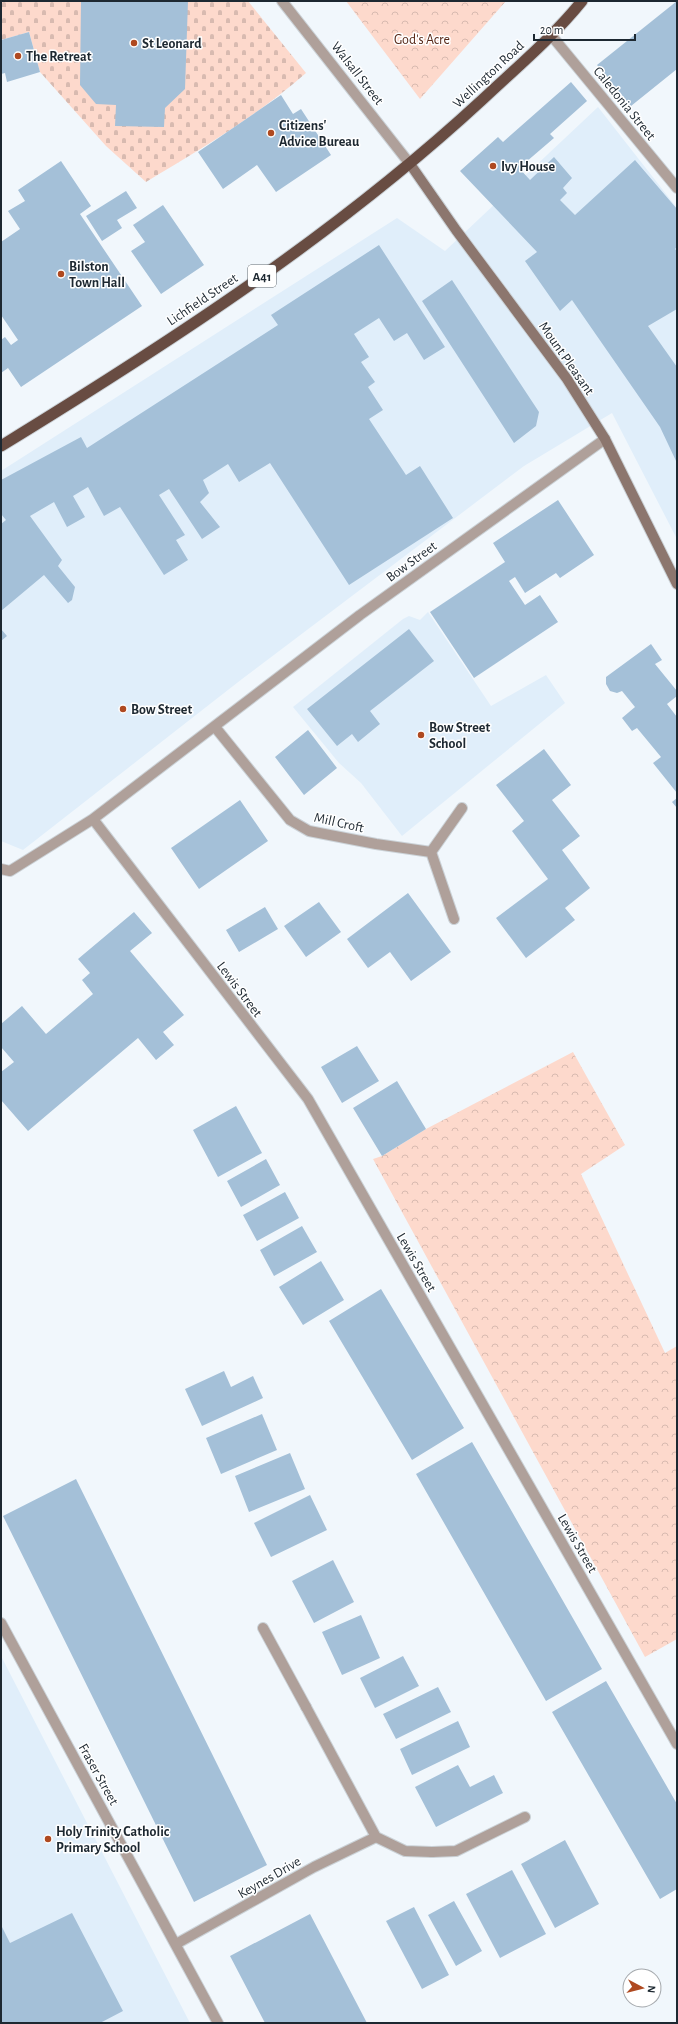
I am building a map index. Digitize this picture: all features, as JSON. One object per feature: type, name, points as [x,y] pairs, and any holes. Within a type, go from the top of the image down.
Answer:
[{"type":"highway","name":"Wellington Road","points":[[410,164],[551,35],[582,1]]},
{"type":"highway","name":"Lichfield Street","points":[[1,446],[108,380],[272,269],[338,222],[410,164]]},
{"type":"main road","name":"Mount Pleasant","points":[[410,164],[456,230],[567,379],[605,439],[677,584]]},
{"type":"street","name":"Walsall Street","points":[[282,1],[410,164]]},
{"type":"street","name":"Caledonia Street","points":[[551,35],[677,188]]},
{"type":"street","name":"Bow Street","points":[[6,870],[93,820],[360,615],[605,439]]},
{"type":"street","name":"Mill Croft","points":[[214,727],[290,820],[309,831],[376,844],[431,852]]},
{"type":"street","points":[[454,918],[431,852],[462,808]]},
{"type":"street","name":"Lewis Street","points":[[93,820],[308,1099],[677,1744]]},
{"type":"street","name":"Fraser Street","points":[[1,1623],[218,2023]]},
{"type":"street","points":[[263,1628],[376,1837],[405,1851],[456,1851],[525,1817]]},
{"type":"street","name":"Keynes Drive","points":[[176,1944],[314,1868],[376,1837]]},
{"type":"shaded area","points":[[598,107],[677,208],[677,539],[612,413],[524,466],[242,679],[23,850],[1,841],[1,471],[397,218],[445,251]]},
{"type":"shaded area","name":"Bow Street School","points":[[428,612],[491,706],[546,675],[565,703],[402,836],[361,783],[339,763],[293,707],[403,619],[409,616],[420,620]]},
{"type":"shaded area","name":"Holy Trinity Catholic Primary School","points":[[1,1656],[190,2023],[1,2023]]},
{"type":"green space","points":[[1,1],[248,1],[306,73],[248,118],[146,182],[106,146],[40,72],[29,32],[1,40]]},
{"type":"green space","name":"God's Acre","points":[[346,1],[506,1],[420,99]]},
{"type":"green space","points":[[573,1052],[625,1145],[581,1174],[665,1353],[677,1346],[677,1639],[645,1657],[373,1159],[382,1156],[426,1129]]},
{"type":"building","name":"St Leonard","points":[[81,1],[188,1],[185,89],[165,108],[164,127],[115,126],[116,105],[96,104],[80,85]]},
{"type":"building","points":[[677,1],[677,69],[631,106],[597,65]]},
{"type":"building","name":"The Retreat","points":[[29,32],[40,72],[7,82],[5,73],[1,74],[1,40]]},
{"type":"building","points":[[571,82],[587,101],[550,134],[554,138],[519,168],[530,180],[554,157],[572,178],[563,188],[567,193],[560,200],[575,215],[635,160],[677,209],[677,247],[675,249],[677,251],[677,309],[648,326],[677,367],[677,463],[660,427],[572,300],[560,311],[525,261],[537,252],[460,171],[498,137],[503,142]]},
{"type":"building","name":"Citizens' Advice Bureau","points":[[281,95],[293,114],[301,109],[331,155],[276,192],[257,165],[223,189],[198,152]]},
{"type":"building","name":"Bilston Town Hall","points":[[61,161],[91,206],[80,214],[142,306],[21,387],[8,368],[1,373],[1,340],[5,337],[11,345],[18,340],[1,315],[1,242],[20,229],[8,211],[25,201],[18,190]]},
{"type":"building","points":[[126,191],[137,208],[117,220],[122,228],[102,241],[86,216]]},
{"type":"building","points":[[163,205],[204,265],[161,294],[131,251],[145,242],[133,225]]},
{"type":"building","points":[[379,245],[445,347],[424,360],[407,333],[394,341],[379,318],[354,334],[369,357],[361,362],[375,382],[368,387],[383,410],[369,419],[406,475],[420,466],[453,518],[349,585],[270,463],[239,482],[228,464],[203,480],[209,493],[200,502],[220,527],[202,539],[169,489],[159,495],[185,535],[176,540],[188,560],[164,575],[120,507],[104,516],[88,487],[73,496],[85,517],[67,527],[54,502],[30,516],[62,560],[58,566],[75,587],[72,600],[68,603],[44,575],[1,611],[1,524],[6,520],[1,514],[1,480],[81,437],[87,448],[278,325],[271,315]]},
{"type":"building","points":[[452,280],[539,412],[536,426],[514,443],[422,301]]},
{"type":"building","points":[[558,500],[594,555],[560,578],[556,573],[525,593],[515,577],[509,581],[525,605],[540,595],[558,622],[474,678],[430,612],[505,562],[493,543]]},
{"type":"building","points":[[1,629],[7,636],[1,641]]},
{"type":"building","points":[[409,629],[434,661],[370,711],[380,724],[358,742],[352,734],[337,746],[307,709]]},
{"type":"building","points":[[651,644],[662,660],[655,664],[677,691],[677,696],[667,704],[677,717],[677,793],[653,763],[661,757],[637,728],[632,731],[622,718],[635,707],[622,691],[617,693],[610,691],[606,684],[606,677]]},
{"type":"building","points":[[308,730],[337,768],[304,795],[275,757]]},
{"type":"building","points":[[544,749],[571,785],[552,800],[580,836],[562,850],[590,888],[565,908],[575,920],[526,958],[496,918],[548,879],[512,831],[524,821],[496,785]]},
{"type":"building","points":[[677,798],[677,808],[672,802]]},
{"type":"building","points":[[240,800],[268,841],[199,889],[171,848]]},
{"type":"building","points":[[408,893],[451,952],[411,981],[390,952],[368,968],[347,939]]},
{"type":"building","points":[[319,902],[341,932],[306,957],[284,926]]},
{"type":"building","points":[[265,907],[278,929],[239,952],[226,930]]},
{"type":"building","points":[[134,912],[152,933],[130,951],[184,1015],[163,1032],[174,1045],[156,1060],[138,1038],[28,1131],[1,1100],[1,1072],[14,1062],[1,1047],[1,1024],[22,1006],[46,1034],[93,994],[82,980],[90,973],[78,959]]},
{"type":"building","points":[[357,1046],[379,1081],[342,1103],[321,1067]]},
{"type":"building","points":[[397,1081],[426,1129],[382,1156],[353,1108]]},
{"type":"building","points":[[236,1106],[262,1153],[218,1177],[193,1130]]},
{"type":"building","points":[[266,1159],[280,1185],[241,1207],[227,1181]]},
{"type":"building","points":[[285,1192],[299,1218],[257,1241],[243,1215]]},
{"type":"building","points":[[302,1226],[317,1252],[274,1276],[260,1250]]},
{"type":"building","points":[[321,1261],[344,1300],[303,1325],[279,1287]]},
{"type":"building","points":[[381,1289],[464,1428],[412,1460],[329,1321]]},
{"type":"building","points":[[224,1371],[231,1387],[253,1376],[263,1398],[202,1426],[185,1389]]},
{"type":"building","points":[[262,1414],[277,1450],[221,1474],[206,1438]]},
{"type":"building","points":[[472,1442],[602,1669],[546,1701],[416,1474]]},
{"type":"building","points":[[290,1453],[305,1489],[249,1512],[235,1476]]},
{"type":"building","points":[[76,1479],[267,1865],[194,1902],[3,1516]]},
{"type":"building","points":[[310,1495],[327,1530],[271,1557],[254,1523]]},
{"type":"building","points":[[333,1560],[354,1602],[314,1623],[292,1581]]},
{"type":"building","points":[[361,1615],[380,1658],[342,1675],[322,1632]]},
{"type":"building","points":[[403,1656],[419,1686],[375,1708],[360,1678]]},
{"type":"building","points":[[606,1681],[677,1804],[677,1889],[660,1899],[552,1712]]},
{"type":"building","points":[[438,1687],[451,1712],[396,1739],[383,1714]]},
{"type":"building","points":[[458,1721],[470,1747],[412,1775],[400,1749]]},
{"type":"building","points":[[458,1765],[470,1787],[494,1775],[503,1793],[436,1827],[415,1787]]},
{"type":"building","points":[[565,1840],[599,1904],[555,1928],[521,1864]]},
{"type":"building","points":[[512,1870],[546,1934],[500,1958],[466,1894]]},
{"type":"building","points":[[454,1901],[482,1951],[456,1966],[428,1915]]},
{"type":"building","points":[[414,1907],[449,1975],[422,1989],[386,1921]]},
{"type":"building","points":[[72,1913],[123,2011],[100,2023],[1,2023],[1,1925],[10,1943]]},
{"type":"building","points":[[310,1914],[367,2023],[265,2023],[230,1956]]},
{"type":"place","name":"St Leonard","points":[[134,43]]},
{"type":"place","name":"The Retreat","points":[[18,56]]},
{"type":"place","name":"Citizens' Advice Bureau","points":[[271,133]]},
{"type":"place","name":"Ivy House","points":[[493,166]]},
{"type":"place","name":"Bilston Town Hall","points":[[61,274]]},
{"type":"place","name":"Bow Street","points":[[123,709]]},
{"type":"place","name":"Bow Street School","points":[[421,735]]},
{"type":"place","name":"Holy Trinity Catholic Primary School","points":[[48,1839]]}]
